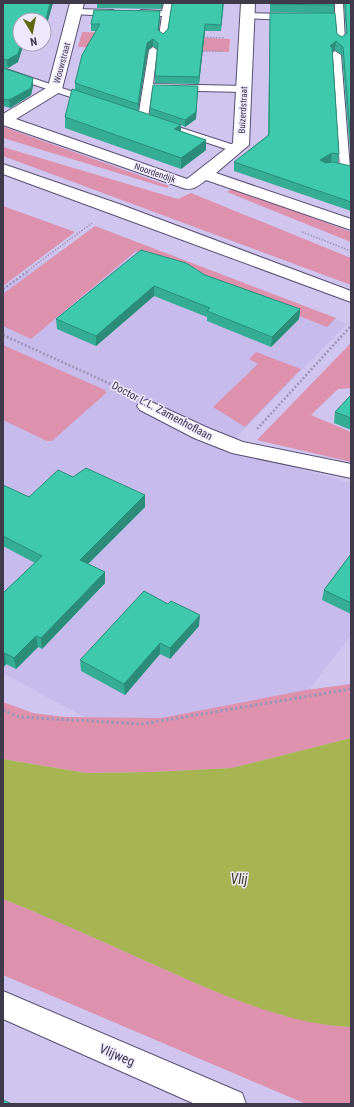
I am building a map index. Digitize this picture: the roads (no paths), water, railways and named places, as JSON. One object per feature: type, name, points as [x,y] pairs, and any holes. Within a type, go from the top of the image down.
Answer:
[{"type":"street","name":"Wouwstraat","points":[[4,120],[55,89],[76,7]]},
{"type":"street","name":"Buizerdstraat","points":[[204,174],[241,145],[248,10]]},
{"type":"street","name":"Noordendijk","points":[[4,120],[189,185],[204,174]]},
{"type":"street","points":[[3,169],[120,210],[351,297]]},
{"type":"street","points":[[204,174],[351,225]]},
{"type":"street","name":"Doctor L.L. Zamenhoflaan","points":[[147,406],[201,433],[239,448],[351,471]]},
{"type":"street","name":"Vlijweg","points":[[3,1005],[231,1104]]},
{"type":"lane","points":[[163,36],[168,3]]},
{"type":"lane","points":[[339,3],[341,41]]},
{"type":"lane","points":[[76,7],[126,13],[166,14]]},
{"type":"lane","points":[[248,10],[296,17]]},
{"type":"lane","points":[[311,18],[340,18]]},
{"type":"lane","points":[[153,50],[148,87],[146,119],[236,149]]},
{"type":"lane","points":[[331,166],[348,170],[346,133],[340,92],[337,55],[335,54]]},
{"type":"lane","points":[[3,71],[98,103]]},
{"type":"lane","points":[[148,87],[244,89]]},
{"type":"lane","points":[[340,92],[351,92]]},
{"type":"water","name":"Vlij","points":[[351,738],[351,1027],[329,1025],[284,1016],[239,1001],[3,899],[3,759],[86,773],[153,772],[232,768]]}]
